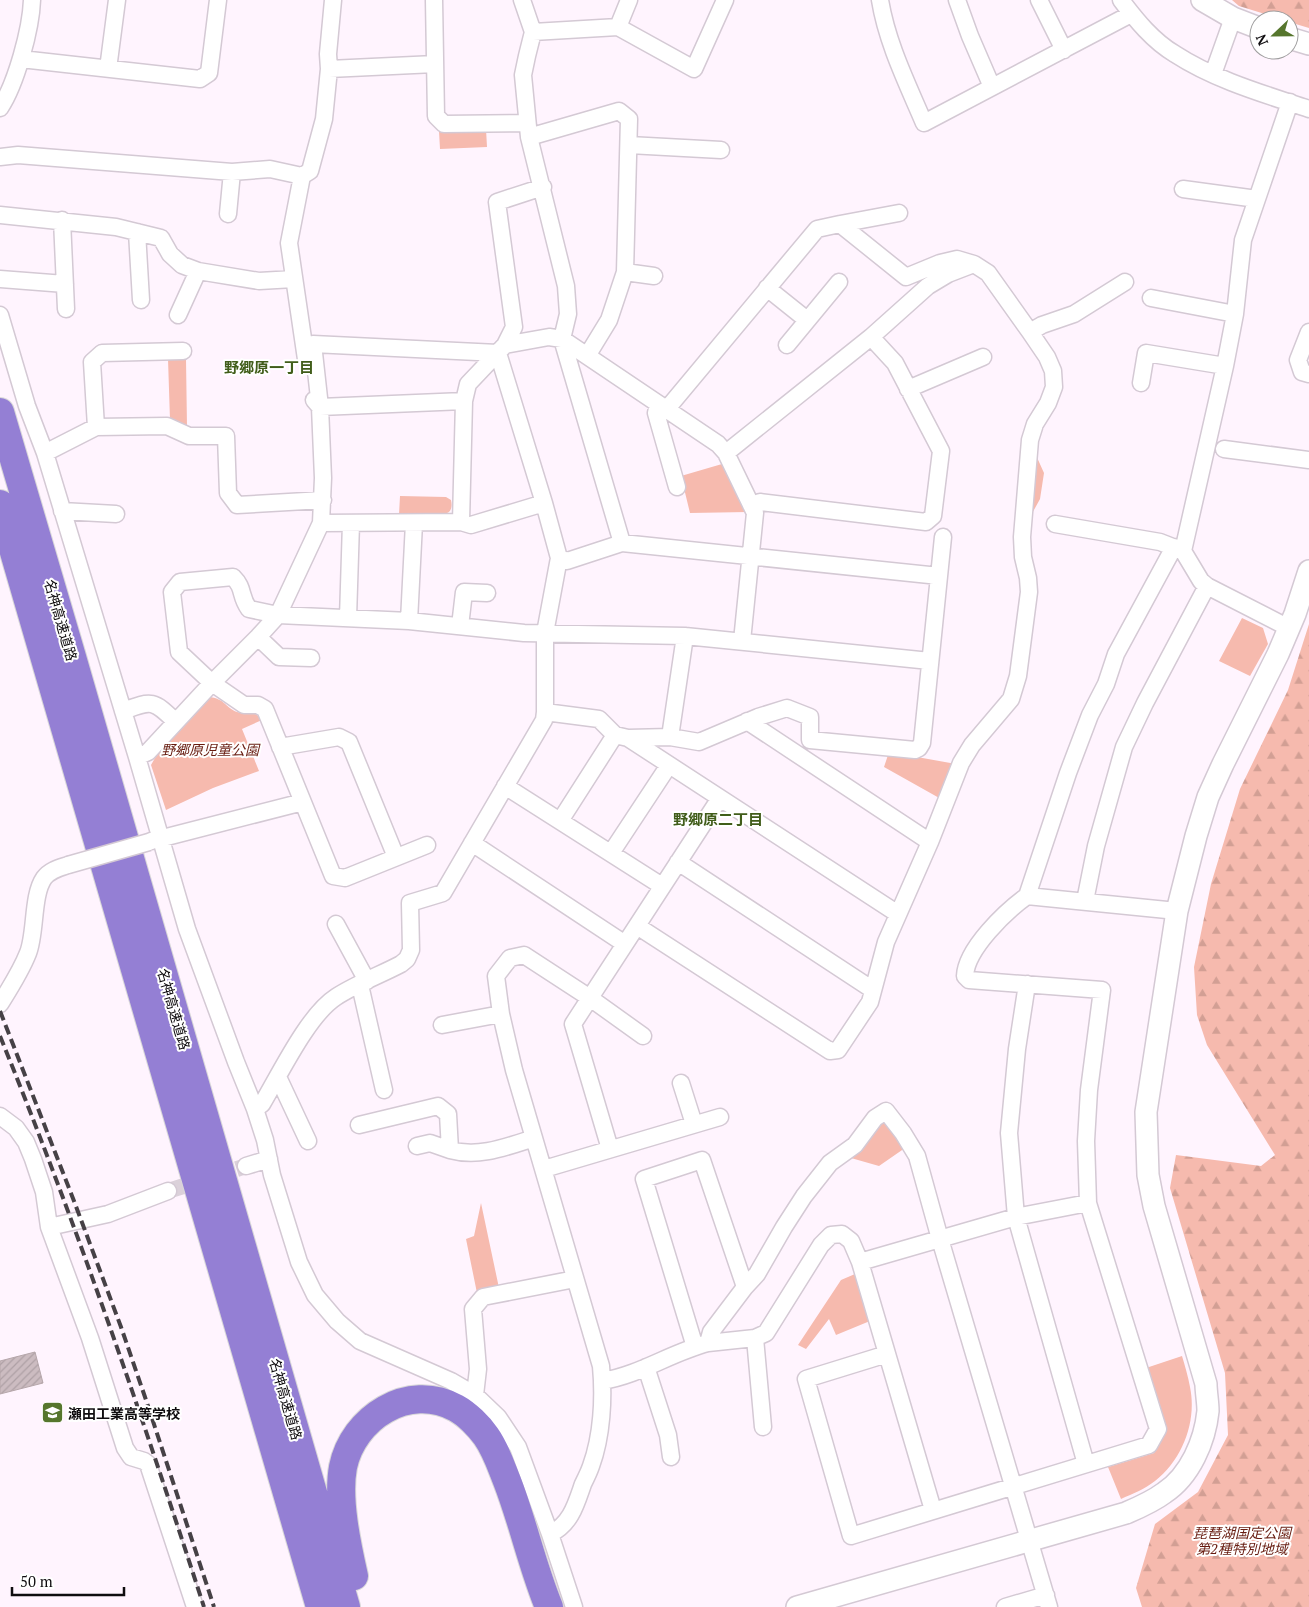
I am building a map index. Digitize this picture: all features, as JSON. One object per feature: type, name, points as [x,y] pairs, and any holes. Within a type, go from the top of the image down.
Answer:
[{"type":"highway","name":"名神高速道路","points":[[0,412],[346,1607]]},
{"type":"highway","name":"名神高速道路","points":[[0,504],[320,1607]]},
{"type":"highway","points":[[362,1607],[347,1544],[342,1500],[343,1468],[350,1444],[367,1422],[382,1411],[402,1403],[417,1400],[438,1402],[456,1408],[486,1436],[496,1452],[513,1498],[546,1603]]},
{"type":"street","points":[[0,108],[8,96],[21,59],[32,9],[32,0]]},
{"type":"street","points":[[108,69],[116,0]]},
{"type":"street","points":[[21,59],[200,79],[209,73],[218,0]]},
{"type":"street","points":[[0,157],[18,155],[232,172],[270,169],[302,176],[310,171],[324,119],[333,0]]},
{"type":"street","points":[[434,0],[436,116],[444,124],[528,130],[618,111],[630,119],[625,272],[609,320],[587,356]]},
{"type":"street","points":[[522,0],[534,32],[526,56],[524,75],[528,130],[566,286],[568,314],[562,339],[622,543]]},
{"type":"street","points":[[618,26],[629,0]]},
{"type":"street","points":[[534,32],[618,26],[694,70],[725,0]]},
{"type":"street","points":[[880,0],[882,16],[903,74],[924,123],[1131,14]]},
{"type":"street","points":[[957,0],[992,87]]},
{"type":"street","points":[[1039,0],[1064,50]]},
{"type":"street","points":[[1121,0],[1131,14],[1153,37],[1174,54],[1213,74],[1309,109]]},
{"type":"street","points":[[1202,0],[1233,18],[1249,24]]},
{"type":"street","points":[[1213,74],[1233,18]]},
{"type":"street","points":[[329,69],[435,64]]},
{"type":"street","points":[[887,1354],[806,1379],[852,1536],[1149,1445],[1158,1429],[1088,1203],[1086,1141],[1089,1090],[1102,990],[969,980],[965,976],[965,970],[969,959],[988,932],[1010,908],[1027,896],[1068,772],[1090,715],[1106,684],[1116,654],[1178,549],[1225,366],[1235,314],[1243,240],[1290,102]]},
{"type":"street","points":[[629,145],[721,150]]},
{"type":"street","points":[[228,214],[232,172]]},
{"type":"street","points":[[302,176],[289,243],[312,398],[320,407]]},
{"type":"street","points":[[461,522],[464,402],[468,384],[501,349],[514,327],[497,202],[543,187]]},
{"type":"street","points":[[1183,189],[1257,199]]},
{"type":"street","points":[[677,487],[656,413],[768,288],[817,229],[899,213]]},
{"type":"street","points":[[0,215],[116,227],[161,238],[170,254],[182,265],[198,271],[259,282],[294,279]]},
{"type":"street","points":[[62,220],[66,309]]},
{"type":"street","points":[[637,926],[830,1051],[838,1050],[870,1002],[886,942],[930,842],[960,782],[962,763],[972,745],[1011,699],[1018,676],[1029,592],[1023,557],[1022,537],[1030,440],[1035,424],[1048,404],[1054,388],[1054,371],[1047,357],[988,273],[974,264],[957,259],[940,263],[906,277],[840,224]]},
{"type":"street","points":[[136,232],[141,300]]},
{"type":"street","points":[[726,453],[871,337],[928,286],[948,274],[974,264]]},
{"type":"street","points":[[178,314],[198,271]]},
{"type":"street","points":[[625,272],[654,276]]},
{"type":"street","points":[[0,279],[65,284]]},
{"type":"street","points":[[787,345],[839,282]]},
{"type":"street","points":[[1030,332],[1042,325],[1074,314],[1125,282]]},
{"type":"street","points":[[768,288],[807,320]]},
{"type":"street","points":[[1152,298],[1235,314]]},
{"type":"street","points":[[0,315],[27,406],[45,453],[137,757],[154,840],[255,1109],[265,1140],[272,1175],[299,1262],[315,1295],[337,1321],[360,1340],[451,1381],[474,1395],[498,1416],[518,1447],[574,1607]]},
{"type":"street","points":[[1309,332],[1298,360],[1302,372],[1309,374]]},
{"type":"street","points":[[137,757],[148,752],[278,614],[321,523],[324,478],[320,407],[313,344],[501,349],[549,337],[562,339],[718,444],[726,453],[755,513],[742,641]]},
{"type":"street","points":[[751,505],[760,502],[926,522],[933,516],[941,451],[895,363],[871,337]]},
{"type":"street","points":[[255,1109],[262,1104],[314,1018],[335,998],[401,964],[407,958],[411,950],[410,903],[443,893],[544,720],[545,633],[559,558],[501,349]]},
{"type":"street","points":[[96,427],[92,362],[102,353],[183,351]]},
{"type":"street","points":[[1141,383],[1146,353],[1225,366]]},
{"type":"street","points":[[908,389],[983,357]]},
{"type":"street","points":[[320,407],[464,402]]},
{"type":"street","points":[[45,453],[96,427],[167,426],[189,436],[226,436],[228,493],[237,505],[323,500]]},
{"type":"street","points":[[1224,449],[1309,460]]},
{"type":"street","points":[[321,523],[461,522],[471,525],[544,503]]},
{"type":"street","points":[[62,511],[116,514]]},
{"type":"street","points":[[409,621],[414,523]]},
{"type":"street","points":[[348,618],[351,524]]},
{"type":"street","points":[[1055,524],[1160,542],[1178,549],[1201,581],[1207,586],[1290,628]]},
{"type":"street","points":[[621,736],[670,737],[699,742],[747,721],[787,708],[810,717],[810,740],[914,750],[919,748],[922,743],[943,537]]},
{"type":"street","points":[[559,558],[567,561],[622,543],[939,576]]},
{"type":"street","points":[[797,1607],[1126,1513],[1166,1492],[1179,1479],[1193,1460],[1203,1438],[1208,1410],[1206,1384],[1154,1206],[1148,1175],[1146,1145],[1148,1094],[1177,911],[1208,797],[1290,628],[1309,571]]},
{"type":"street","points":[[427,844],[345,878],[333,876],[265,709],[258,705],[244,705],[212,683],[179,652],[172,592],[180,582],[234,576],[241,584],[242,600],[249,609],[278,614],[409,621],[524,633],[685,636],[930,661]]},
{"type":"street","points":[[1086,901],[1096,846],[1124,747],[1207,586]]},
{"type":"street","points":[[460,626],[464,592],[487,593]]},
{"type":"street","points":[[670,737],[685,636]]},
{"type":"street","points":[[258,637],[279,657],[311,658]]},
{"type":"street","points":[[123,711],[145,703],[159,706],[176,722]]},
{"type":"street","points":[[545,712],[599,719],[621,736],[669,765],[898,914]]},
{"type":"street","points":[[747,721],[930,842]]},
{"type":"street","points":[[560,820],[621,736]]},
{"type":"street","points":[[280,747],[339,738],[349,742],[396,857]]},
{"type":"street","points":[[611,853],[669,765]]},
{"type":"street","points":[[505,786],[662,886]]},
{"type":"street","points":[[610,1150],[573,1024],[720,798]]},
{"type":"street","points":[[0,1004],[23,964],[32,942],[36,907],[44,878],[55,869],[154,840],[303,802]]},
{"type":"street","points":[[472,844],[625,944]]},
{"type":"street","points":[[678,862],[873,990]]},
{"type":"street","points":[[1027,896],[1177,911]]},
{"type":"street","points":[[336,924],[364,983],[384,1090]]},
{"type":"street","points":[[550,1534],[559,1530],[573,1512],[591,1467],[598,1440],[602,1382],[601,1366],[514,1070],[501,1014],[496,976],[510,958],[524,955],[590,998],[643,1036]]},
{"type":"street","points":[[1027,984],[1017,1049],[1010,1133],[1016,1217],[1086,1464]]},
{"type":"street","points":[[442,1025],[501,1014]]},
{"type":"street","points":[[278,1077],[308,1141]]},
{"type":"street","points":[[681,1083],[694,1124]]},
{"type":"street","points":[[360,1125],[438,1106],[448,1114],[450,1150]]},
{"type":"street","points":[[702,1345],[745,1287],[757,1274],[804,1196],[830,1163],[855,1145],[875,1118],[886,1111],[903,1133],[917,1156],[1048,1601],[1005,1607]]},
{"type":"street","points":[[0,1116],[16,1128],[26,1142],[34,1159],[44,1192],[49,1227],[90,1338],[125,1448],[131,1456],[148,1464],[194,1607]]},
{"type":"street","points":[[544,1169],[720,1117]]},
{"type":"street","points":[[417,1146],[430,1144],[462,1153],[490,1152],[534,1138]]},
{"type":"street","points":[[246,1166],[269,1159]]},
{"type":"street","points":[[702,1345],[644,1179],[702,1160],[745,1287]]},
{"type":"street","points":[[49,1227],[108,1214],[168,1191]]},
{"type":"street","points":[[860,1262],[1016,1217],[1088,1203]]},
{"type":"street","points":[[602,1382],[617,1379],[702,1345],[755,1338],[766,1333],[821,1245],[831,1235],[842,1234],[851,1241],[860,1262],[933,1510]]},
{"type":"street","points":[[474,1395],[478,1369],[473,1309],[483,1297],[575,1279]]},
{"type":"street","points":[[755,1338],[763,1427]]},
{"type":"street","points":[[646,1367],[668,1435],[671,1457]]},
{"type":"green space","points":[[1232,0],[1309,0],[1309,28],[1299,25],[1299,10],[1252,10],[1239,6]]},
{"type":"green space","points":[[486,129],[487,147],[440,149],[439,131]]},
{"type":"green space","points":[[168,359],[186,359],[187,427],[170,420]]},
{"type":"green space","points":[[1035,453],[1044,473],[1040,499],[1029,519]]},
{"type":"green space","points":[[722,464],[748,512],[690,513],[681,476]]},
{"type":"green space","points":[[400,496],[446,497],[451,500],[452,505],[449,512],[445,514],[425,516],[399,515]]},
{"type":"green space","points":[[1242,618],[1263,628],[1268,644],[1250,676],[1219,661]]},
{"type":"green space","name":"琵琶湖国定公園 第2種特別地域","points":[[1309,624],[1309,1607],[1142,1607],[1136,1588],[1155,1524],[1198,1492],[1228,1435],[1225,1373],[1170,1188],[1176,1155],[1261,1166],[1275,1155],[1207,1045],[1197,1015],[1194,967],[1211,884],[1240,789],[1288,690]]},
{"type":"green space","name":"野郷原児童公園","points":[[210,697],[219,700],[237,712],[256,714],[262,720],[242,729],[259,771],[213,788],[166,810],[151,765],[159,751],[204,699]]},
{"type":"green space","points":[[889,752],[956,764],[941,799],[884,767]]},
{"type":"green space","points":[[884,1118],[905,1148],[879,1166],[851,1158]]},
{"type":"green space","points":[[481,1203],[499,1288],[477,1293],[466,1239],[474,1236]]},
{"type":"green space","points":[[855,1274],[870,1321],[836,1335],[829,1319],[806,1349],[798,1345],[841,1280]]},
{"type":"green space","points":[[1182,1356],[1192,1400],[1186,1438],[1180,1451],[1165,1472],[1147,1486],[1121,1499],[1108,1467],[1154,1453],[1166,1432],[1146,1368]]},
{"type":"building","points":[[35,1352],[43,1383],[0,1394],[0,1361]]},
{"type":"tunnel","points":[[168,1191],[246,1166]]},
{"type":"railway","points":[[0,1011],[121,1327],[214,1607]]},
{"type":"railway","points":[[0,1036],[82,1248],[157,1463],[204,1607]]},
{"type":"place","name":"瀬田工業高等学校","points":[[52,1413]]},
{"type":"district","name":"野郷原一丁目","points":[[269,367]]},
{"type":"district","name":"野郷原二丁目","points":[[718,819]]}]
